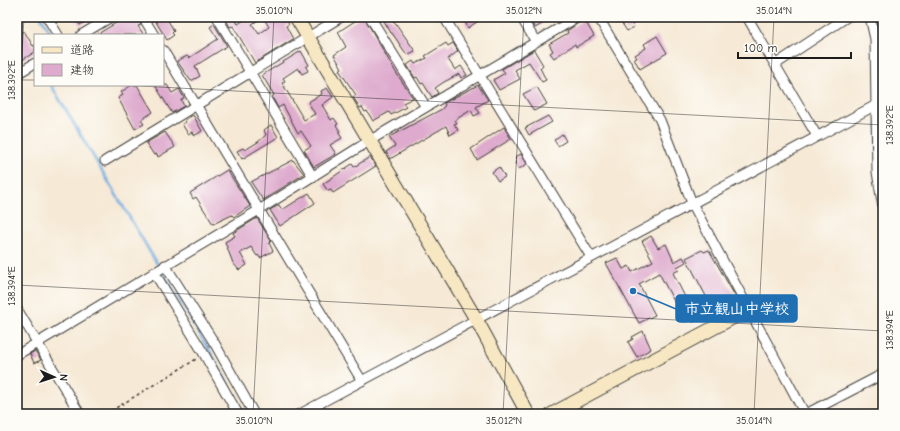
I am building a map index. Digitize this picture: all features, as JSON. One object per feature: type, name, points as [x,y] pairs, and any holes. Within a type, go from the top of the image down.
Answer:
[{"type":"street","points":[[47,17],[57,34]]},
{"type":"street","points":[[83,34],[111,17]]},
{"type":"street","points":[[143,17],[153,34]]},
{"type":"street","points":[[217,17],[313,176]]},
{"type":"street","points":[[296,17],[476,319],[528,414]]},
{"type":"street","points":[[105,161],[251,74],[341,17]]},
{"type":"street","points":[[370,17],[426,107]]},
{"type":"street","points":[[444,17],[592,257]]},
{"type":"street","points":[[521,17],[536,42]]},
{"type":"street","points":[[17,355],[259,210],[369,141],[578,17]]},
{"type":"street","points":[[598,17],[660,120],[692,203],[806,414],[883,374]]},
{"type":"street","points":[[747,17],[817,136]]},
{"type":"street","points":[[776,64],[847,17]]},
{"type":"street","points":[[870,17],[875,39],[876,172],[883,208]]},
{"type":"street","points":[[164,52],[362,381]]},
{"type":"street","points":[[17,74],[34,64]]},
{"type":"street","points":[[300,414],[876,105]]},
{"type":"street","points":[[165,265],[215,344],[254,414]]},
{"type":"street","points":[[154,272],[204,354],[238,414]]},
{"type":"street","points":[[17,309],[80,414]]},
{"type":"street","points":[[552,414],[749,309]]},
{"type":"path","points":[[106,414],[204,354]]},
{"type":"building","points":[[75,17],[93,17],[80,25]]},
{"type":"building","points":[[126,17],[137,17],[141,25],[138,26],[143,34],[98,34]]},
{"type":"building","points":[[153,17],[166,17],[174,31],[172,33],[174,35],[167,40]]},
{"type":"building","points":[[234,17],[238,24],[249,17],[263,17],[283,17],[289,24],[286,26],[293,39],[255,63],[233,26],[230,27],[225,18]],"holes":[[[263,17],[269,27],[259,34],[252,24]]]},
{"type":"building","points":[[357,17],[364,17],[395,71],[413,98],[403,103],[406,107],[391,115],[389,112],[373,121],[367,111],[365,112],[362,107],[360,108],[353,97],[356,95],[339,70],[342,68],[334,55],[346,47],[338,32],[358,19]]},
{"type":"building","points":[[382,17],[389,17],[393,22],[394,21],[415,51],[407,55],[391,33]]},
{"type":"building","points":[[469,17],[484,17],[468,28],[465,22],[467,21],[465,19]]},
{"type":"building","points":[[554,17],[535,28],[529,18]]},
{"type":"building","points":[[628,18],[634,27],[627,31],[621,22]]},
{"type":"building","points":[[584,19],[594,36],[576,47],[575,44],[554,58],[550,53],[553,51],[549,44],[568,33],[567,31]]},
{"type":"building","points":[[214,24],[227,46],[195,66],[200,76],[191,81],[177,61],[187,56],[189,58],[218,39],[210,27]]},
{"type":"building","points":[[24,31],[34,46],[34,53],[17,63],[17,35]]},
{"type":"building","points":[[657,36],[667,53],[640,69],[634,59],[637,58],[635,55],[646,48],[644,44]]},
{"type":"building","points":[[446,43],[448,46],[453,43],[458,51],[448,59],[455,70],[461,66],[467,75],[461,78],[459,74],[444,82],[435,88],[438,93],[432,97],[423,83],[421,84],[417,77],[415,78],[407,65],[413,61],[415,64],[427,58],[425,56]]},
{"type":"building","points":[[534,50],[543,65],[540,68],[546,80],[542,82],[529,62],[515,70],[520,79],[499,90],[493,80],[505,73],[502,69]]},
{"type":"building","points":[[301,51],[309,65],[306,67],[308,71],[302,74],[298,68],[283,78],[285,81],[282,83],[304,120],[315,114],[308,102],[322,94],[321,91],[327,88],[333,97],[322,105],[331,120],[334,118],[338,124],[336,125],[340,131],[338,132],[342,138],[330,145],[336,154],[314,167],[304,150],[311,146],[301,131],[298,133],[283,105],[278,108],[272,97],[274,95],[262,75]]},
{"type":"building","points":[[167,85],[172,93],[179,89],[184,98],[181,100],[184,106],[172,113],[156,86]]},
{"type":"building","points":[[478,85],[488,100],[476,107],[480,113],[474,116],[471,110],[455,120],[457,123],[454,124],[458,130],[455,132],[450,135],[446,126],[390,159],[386,152],[395,146],[389,137],[442,109],[445,105],[444,103]]},
{"type":"building","points":[[130,86],[138,86],[153,112],[141,120],[144,124],[135,129],[118,98],[123,95],[121,92]]},
{"type":"building","points":[[537,87],[547,104],[534,111],[523,94]]},
{"type":"building","points":[[193,115],[202,131],[194,136],[192,132],[188,134],[182,124]]},
{"type":"building","points":[[548,116],[552,122],[529,135],[525,128]]},
{"type":"building","points":[[271,125],[278,137],[242,159],[237,151],[243,148],[245,150],[258,142],[266,135],[264,130]]},
{"type":"building","points":[[504,127],[511,139],[477,160],[471,149]]},
{"type":"building","points":[[165,132],[175,147],[158,157],[157,154],[154,155],[146,143]]},
{"type":"building","points":[[562,134],[566,141],[558,146],[554,140]]},
{"type":"building","points":[[521,154],[527,164],[519,169],[515,163],[517,162],[515,157]]},
{"type":"building","points":[[370,157],[376,166],[333,193],[331,190],[328,191],[323,184],[352,164],[354,167]]},
{"type":"building","points":[[293,160],[304,174],[263,200],[251,182]]},
{"type":"building","points":[[499,167],[505,177],[498,181],[492,172]]},
{"type":"building","points":[[227,170],[250,206],[234,217],[232,215],[213,224],[196,197],[193,199],[190,193]]},
{"type":"building","points":[[309,193],[315,203],[280,226],[270,210],[279,205],[282,210]]},
{"type":"building","points":[[257,218],[271,241],[269,243],[273,251],[260,258],[251,247],[240,253],[247,265],[239,270],[233,263],[225,242],[235,236],[233,233]]},
{"type":"building","points":[[651,236],[658,248],[666,244],[674,262],[683,257],[686,262],[677,267],[679,270],[673,273],[690,307],[707,298],[686,258],[702,250],[704,252],[709,250],[739,303],[711,318],[709,314],[693,322],[691,318],[685,322],[659,273],[639,284],[655,315],[639,323],[606,263],[617,258],[623,269],[629,266],[632,272],[653,261],[642,241]]},
{"type":"building","points":[[643,331],[651,349],[637,357],[628,342],[633,339],[632,337]]},
{"type":"building","points":[[35,351],[41,360],[34,363],[30,354]]},
{"type":"waterway","points":[[41,17],[51,34]]},
{"type":"waterway","points":[[879,17],[883,27]]},
{"type":"waterway","points":[[52,86],[159,267]]},
{"type":"waterway","points":[[883,122],[883,182]]},
{"type":"waterway","points":[[162,271],[216,362],[244,414]]},
{"type":"place","name":"市立観山中学校","points":[[633,291]]}]
